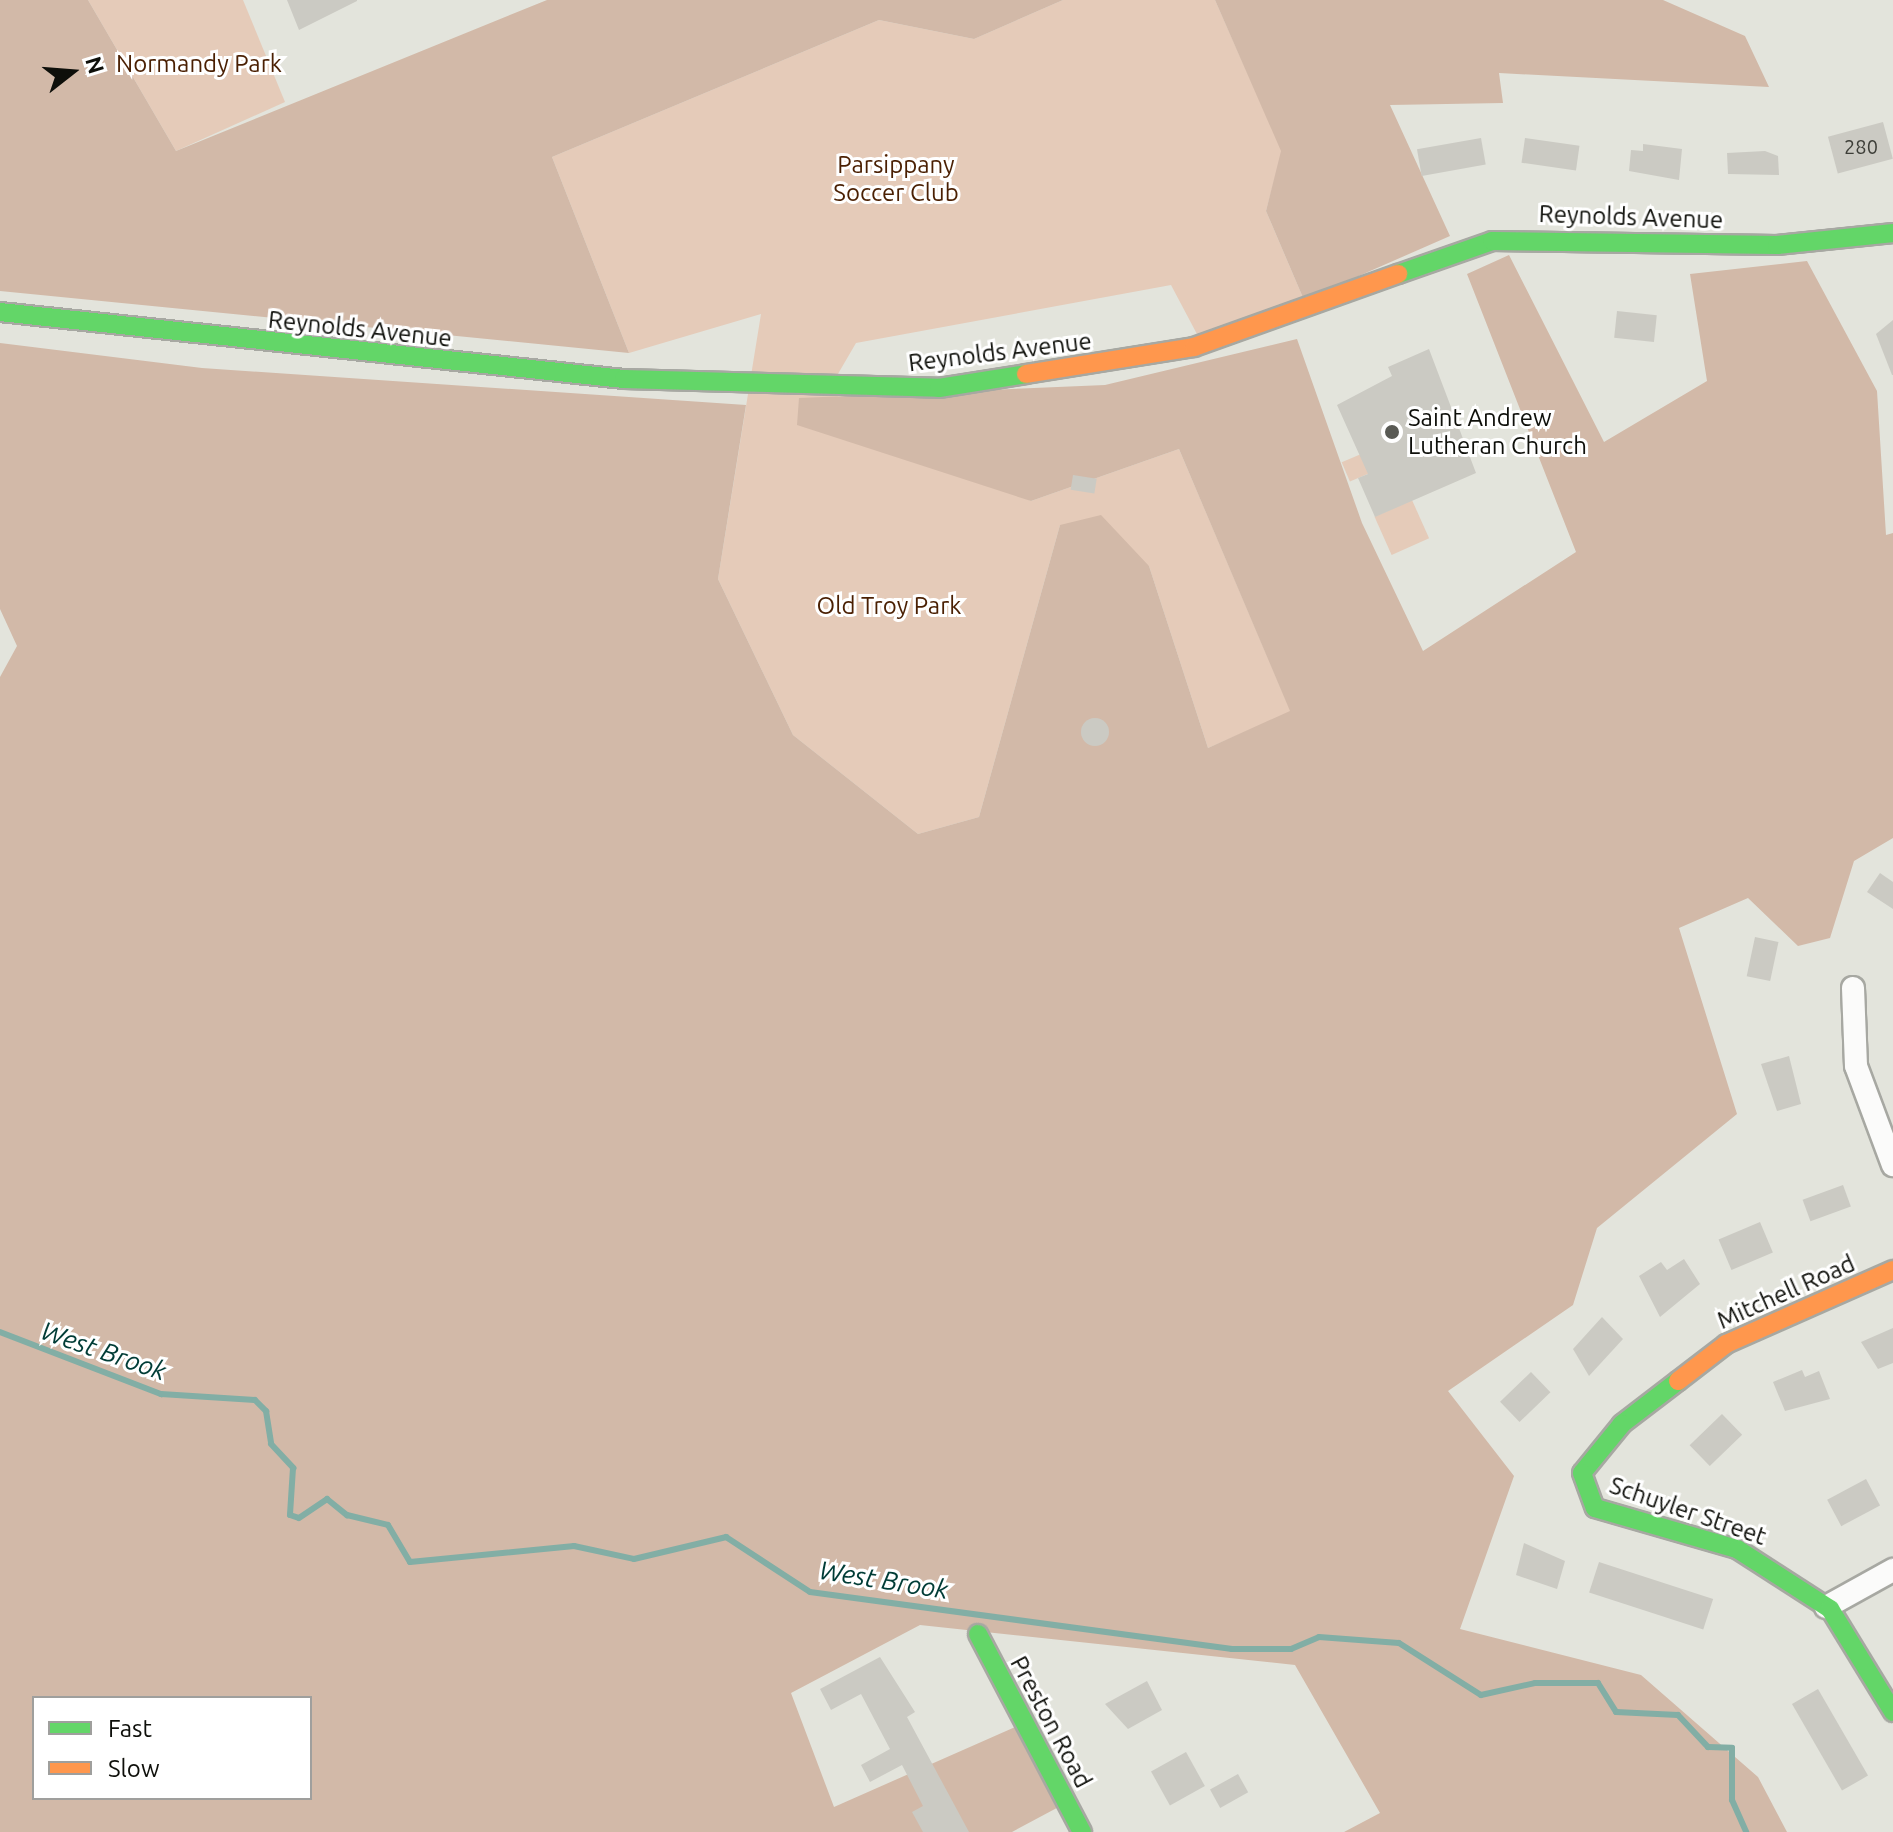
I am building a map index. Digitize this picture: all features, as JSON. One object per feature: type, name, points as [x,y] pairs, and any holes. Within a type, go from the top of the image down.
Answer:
[{"type":"street","name":"Reynolds Avenue","points":[[0,312],[624,379],[939,388],[1194,347],[1492,241],[1777,245],[1893,233]]},
{"type":"street","points":[[1853,988],[1856,1066],[1893,1165]]},
{"type":"street","name":"Mitchell Road","points":[[1588,1499],[1582,1473],[1589,1462],[1678,1376],[1762,1325],[1893,1270]]},
{"type":"street","name":"Schuyler Street","points":[[1588,1499],[1595,1508],[1737,1549],[1826,1607],[1893,1712]]},
{"type":"street","points":[[1826,1607],[1893,1570]]},
{"type":"street","name":"Preston Road","points":[[978,1634],[1082,1832]]},
{"type":"green space","name":"Normandy Park","points":[[88,0],[243,0],[285,102],[176,151]]},
{"type":"green space","name":"Parsippany Soccer Club","points":[[1063,0],[1215,0],[1282,151],[1266,211],[1304,300],[1198,336],[1171,285],[856,343],[828,391],[1031,501],[1179,449],[1291,712],[1208,748],[1149,566],[1060,525],[979,817],[918,834],[793,735],[718,579],[761,314],[629,353],[552,157],[879,20],[974,39]]},
{"type":"green space","points":[[1373,449],[1381,468],[1350,482],[1342,462]]},
{"type":"green space","points":[[1412,500],[1429,538],[1392,555],[1375,517]]},
{"type":"shaded area","points":[[0,0],[88,0],[176,151],[547,0],[1063,0],[974,39],[879,20],[552,157],[629,353],[0,291]]},
{"type":"shaded area","points":[[1215,0],[1663,0],[1745,36],[1769,87],[1499,73],[1503,103],[1390,105],[1450,236],[1304,300],[1266,211],[1281,151]]},
{"type":"shaded area","points":[[1509,255],[1604,442],[1707,381],[1690,274],[1807,261],[1877,391],[1886,535],[1893,533],[1893,838],[1854,861],[1830,938],[1798,946],[1748,898],[1679,928],[1737,1114],[1597,1228],[1573,1305],[1448,1391],[1514,1476],[1460,1629],[1641,1675],[1758,1777],[1787,1832],[1344,1832],[1380,1813],[1295,1665],[920,1625],[791,1693],[834,1807],[1024,1723],[1068,1802],[1012,1832],[0,1832],[0,677],[17,646],[0,609],[0,343],[202,368],[746,405],[718,579],[793,735],[918,834],[979,817],[1060,525],[1101,515],[1149,566],[1208,748],[1290,711],[1179,449],[1031,501],[797,425],[799,398],[1105,385],[1297,339],[1362,523],[1423,651],[1576,552],[1467,274]]},
{"type":"building","points":[[287,0],[357,0],[357,1],[299,30]]},
{"type":"building","points":[[1883,122],[1893,159],[1838,173],[1828,137]]},
{"type":"building","points":[[1481,138],[1486,165],[1422,176],[1417,149]]},
{"type":"building","points":[[1525,138],[1579,146],[1576,170],[1522,163]]},
{"type":"building","points":[[1643,144],[1682,149],[1679,180],[1629,171],[1631,150],[1643,151]]},
{"type":"building","points":[[1765,151],[1778,156],[1779,175],[1728,174],[1727,153]]},
{"type":"building","points":[[1617,311],[1657,315],[1654,342],[1614,338]]},
{"type":"building","points":[[1893,320],[1893,375],[1892,375],[1876,334]]},
{"type":"building","name":"Saint Andrew Lutheran Church","points":[[1429,349],[1476,473],[1375,517],[1358,478],[1368,474],[1337,405],[1392,376],[1388,367]]},
{"type":"building","points":[[1073,475],[1097,479],[1094,494],[1071,490]]},
{"type":"building","points":[[1095,718],[1105,722],[1109,732],[1105,742],[1095,746],[1085,742],[1081,732],[1085,722]]},
{"type":"building","points":[[1880,873],[1893,882],[1893,909],[1867,892]]},
{"type":"building","points":[[1755,937],[1778,942],[1770,981],[1747,976]]},
{"type":"building","points":[[1789,1056],[1801,1104],[1777,1111],[1761,1064]]},
{"type":"building","points":[[1843,1185],[1851,1207],[1810,1221],[1803,1200]]},
{"type":"building","points":[[1760,1222],[1773,1252],[1731,1270],[1719,1240]]},
{"type":"building","points":[[1684,1259],[1700,1284],[1660,1317],[1639,1276],[1661,1262],[1667,1270]]},
{"type":"building","points":[[1602,1317],[1623,1339],[1589,1376],[1573,1349]]},
{"type":"building","points":[[1893,1328],[1893,1363],[1878,1369],[1861,1342]]},
{"type":"building","points":[[1802,1370],[1805,1377],[1819,1371],[1830,1399],[1785,1411],[1773,1382]]},
{"type":"building","points":[[1531,1372],[1550,1392],[1520,1422],[1500,1402]]},
{"type":"building","points":[[1722,1414],[1742,1435],[1710,1466],[1690,1445]]},
{"type":"building","points":[[1866,1479],[1880,1505],[1841,1526],[1827,1500]]},
{"type":"building","points":[[1524,1543],[1565,1561],[1557,1589],[1516,1575]]},
{"type":"building","points":[[1599,1562],[1713,1599],[1703,1630],[1589,1592]]},
{"type":"building","points":[[880,1657],[915,1712],[907,1717],[969,1832],[923,1832],[912,1812],[923,1806],[902,1765],[870,1782],[861,1765],[890,1749],[861,1694],[831,1710],[820,1689]]},
{"type":"building","points":[[1147,1681],[1162,1710],[1128,1729],[1105,1704]]},
{"type":"building","points":[[1818,1689],[1868,1776],[1842,1791],[1792,1704]]},
{"type":"building","points":[[1186,1752],[1205,1786],[1170,1806],[1151,1771]]},
{"type":"building","points":[[1238,1774],[1248,1792],[1220,1808],[1210,1790]]},
{"type":"waterway","name":"West Brook","points":[[0,1332],[161,1394],[255,1400],[266,1411],[271,1444],[293,1468],[290,1515],[299,1518],[327,1499],[347,1515],[388,1525],[410,1562],[574,1546],[634,1559],[726,1537],[810,1592],[1232,1649],[1291,1649],[1319,1637],[1399,1643],[1481,1695],[1535,1683],[1598,1683],[1616,1712],[1678,1715],[1708,1747],[1732,1748],[1732,1800],[1746,1832]]},
{"type":"traffic: fast","points":[[1398,274],[1492,241],[1777,245],[1893,233]]},
{"type":"traffic: fast","points":[[0,312],[624,379],[939,388],[1026,374]]},
{"type":"traffic: fast","points":[[1678,1381],[1622,1424],[1582,1473],[1595,1508],[1737,1549],[1830,1609],[1893,1712]]},
{"type":"traffic: fast","points":[[978,1634],[1082,1832]]},
{"type":"traffic: slow","points":[[1026,374],[1194,347],[1398,274]]},
{"type":"traffic: slow","points":[[1678,1381],[1726,1344],[1893,1270]]},
{"type":"place","name":"Saint Andrew Lutheran Church","points":[[1392,432]]},
{"type":"park label","name":"Old Troy Park","points":[[889,606]]}]
